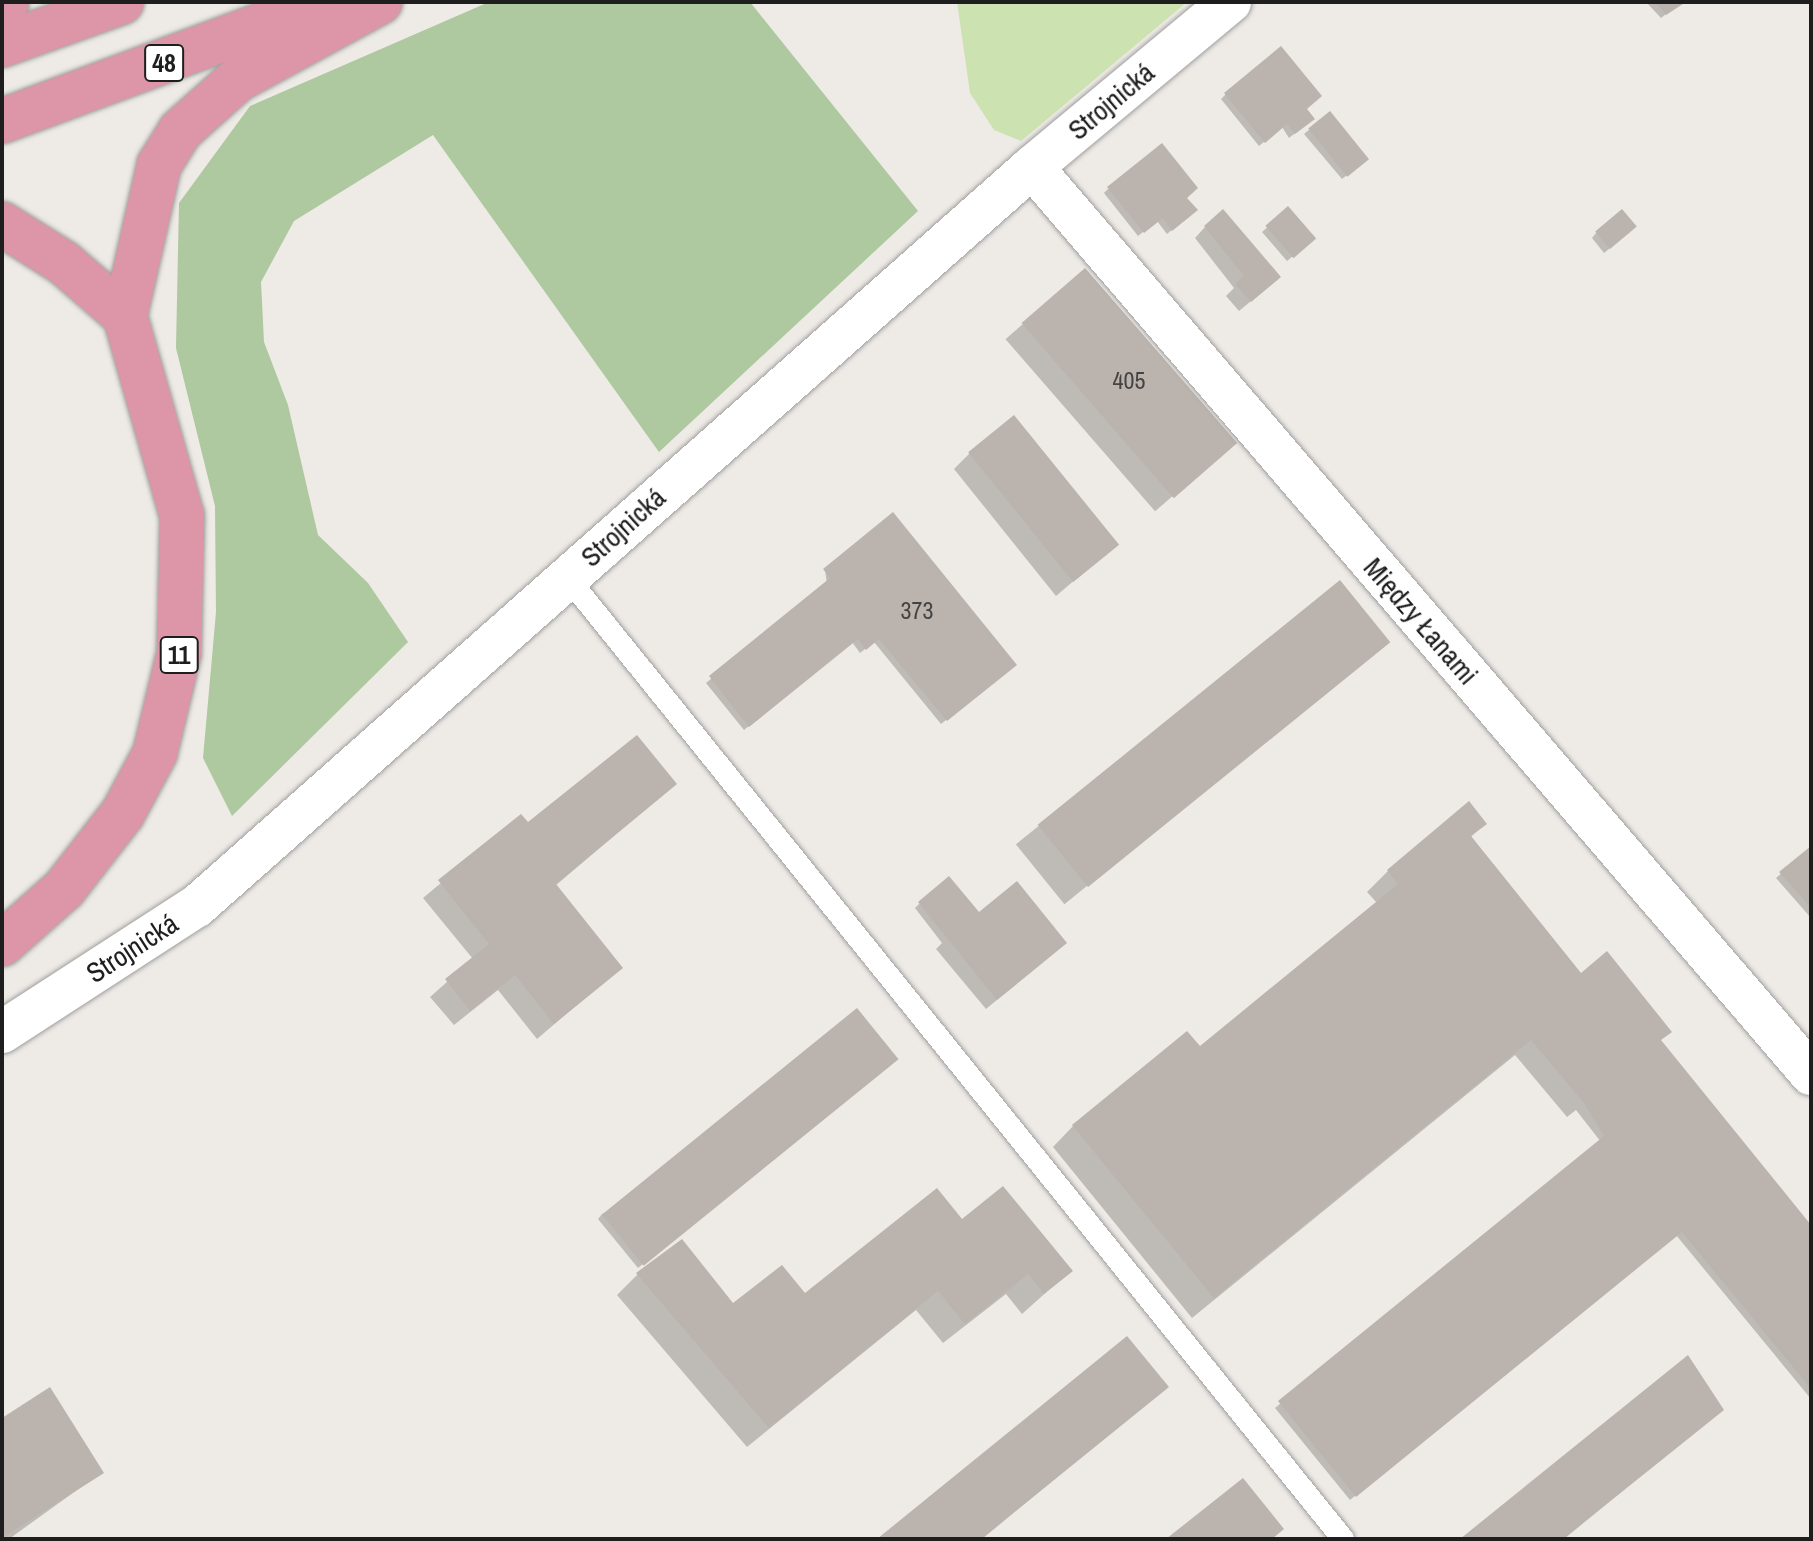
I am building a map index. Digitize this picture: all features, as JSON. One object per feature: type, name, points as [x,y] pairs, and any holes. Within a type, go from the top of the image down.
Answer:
[{"type":"highway","points":[[2,45],[122,2]]},
{"type":"highway","name":"48","points":[[2,121],[324,2]]},
{"type":"highway","points":[[2,224],[64,263],[125,316],[147,203],[180,131],[237,80],[380,2]]},
{"type":"highway","name":"11","points":[[2,944],[64,889],[123,813],[155,753],[179,653],[182,516],[125,316]]},
{"type":"street","name":"Strojnická","points":[[2,1032],[197,906],[1032,167],[1230,2]]},
{"type":"street","name":"Między Łanami","points":[[1032,167],[1808,1064]]},
{"type":"lane","points":[[567,577],[1343,1539]]},
{"type":"green space","points":[[489,2],[750,2],[918,211],[659,452],[433,135],[294,221],[261,282],[264,342],[288,405],[318,535],[368,583],[408,642],[232,816],[203,758],[216,612],[215,506],[176,348],[179,203],[250,106]]},
{"type":"green space","points":[[957,2],[1187,2],[1021,141],[994,130],[970,93]]},
{"type":"building","points":[[1655,2],[1686,2],[1666,15]]},
{"type":"building","points":[[1281,46],[1322,96],[1307,109],[1315,119],[1295,134],[1287,124],[1265,143],[1224,93]]},
{"type":"building","points":[[1330,111],[1369,159],[1347,177],[1308,129]]},
{"type":"building","points":[[1162,143],[1198,188],[1187,198],[1198,210],[1172,231],[1163,218],[1144,233],[1107,187]]},
{"type":"building","points":[[1288,206],[1316,238],[1294,258],[1265,226]]},
{"type":"building","points":[[1223,209],[1281,277],[1251,302],[1235,284],[1244,276],[1204,226]]},
{"type":"building","points":[[1622,209],[1637,227],[1610,249],[1595,231]]},
{"type":"building","points":[[1085,268],[1237,443],[1174,498],[1022,323]]},
{"type":"building","points":[[1014,415],[1119,545],[1073,582],[968,452]]},
{"type":"building","points":[[893,512],[1017,665],[947,721],[879,639],[866,650],[858,639],[749,727],[709,676],[830,578],[823,569]]},
{"type":"building","points":[[1340,580],[1390,642],[1088,887],[1038,825]]},
{"type":"building","points":[[637,735],[677,784],[556,884],[623,968],[554,1024],[515,975],[470,1011],[445,979],[489,944],[438,880],[521,814],[528,822]]},
{"type":"building","points":[[1469,801],[1487,824],[1471,836],[1581,973],[1607,951],[1672,1032],[1661,1040],[1811,1225],[1811,1389],[1682,1232],[1356,1497],[1278,1401],[1604,1136],[1584,1103],[1531,1040],[1214,1298],[1072,1125],[1187,1031],[1200,1046],[1398,884],[1387,870]]},
{"type":"building","points":[[1811,846],[1811,908],[1779,872]]},
{"type":"building","points":[[949,876],[979,912],[1017,881],[1067,943],[997,1000],[918,902]]},
{"type":"building","points":[[857,1008],[899,1059],[644,1266],[602,1214]]},
{"type":"building","points":[[1003,1186],[1073,1271],[1044,1294],[1028,1274],[965,1324],[938,1291],[769,1428],[636,1273],[682,1239],[733,1303],[782,1265],[805,1293],[937,1188],[962,1219]]},
{"type":"building","points":[[1127,1336],[1169,1387],[981,1539],[877,1539]]},
{"type":"building","points":[[1688,1355],[1724,1410],[1563,1539],[1460,1539]]},
{"type":"building","points":[[50,1387],[104,1473],[2,1538],[2,1418]]},
{"type":"building","points":[[1243,1478],[1284,1529],[1272,1539],[1166,1539]]}]
